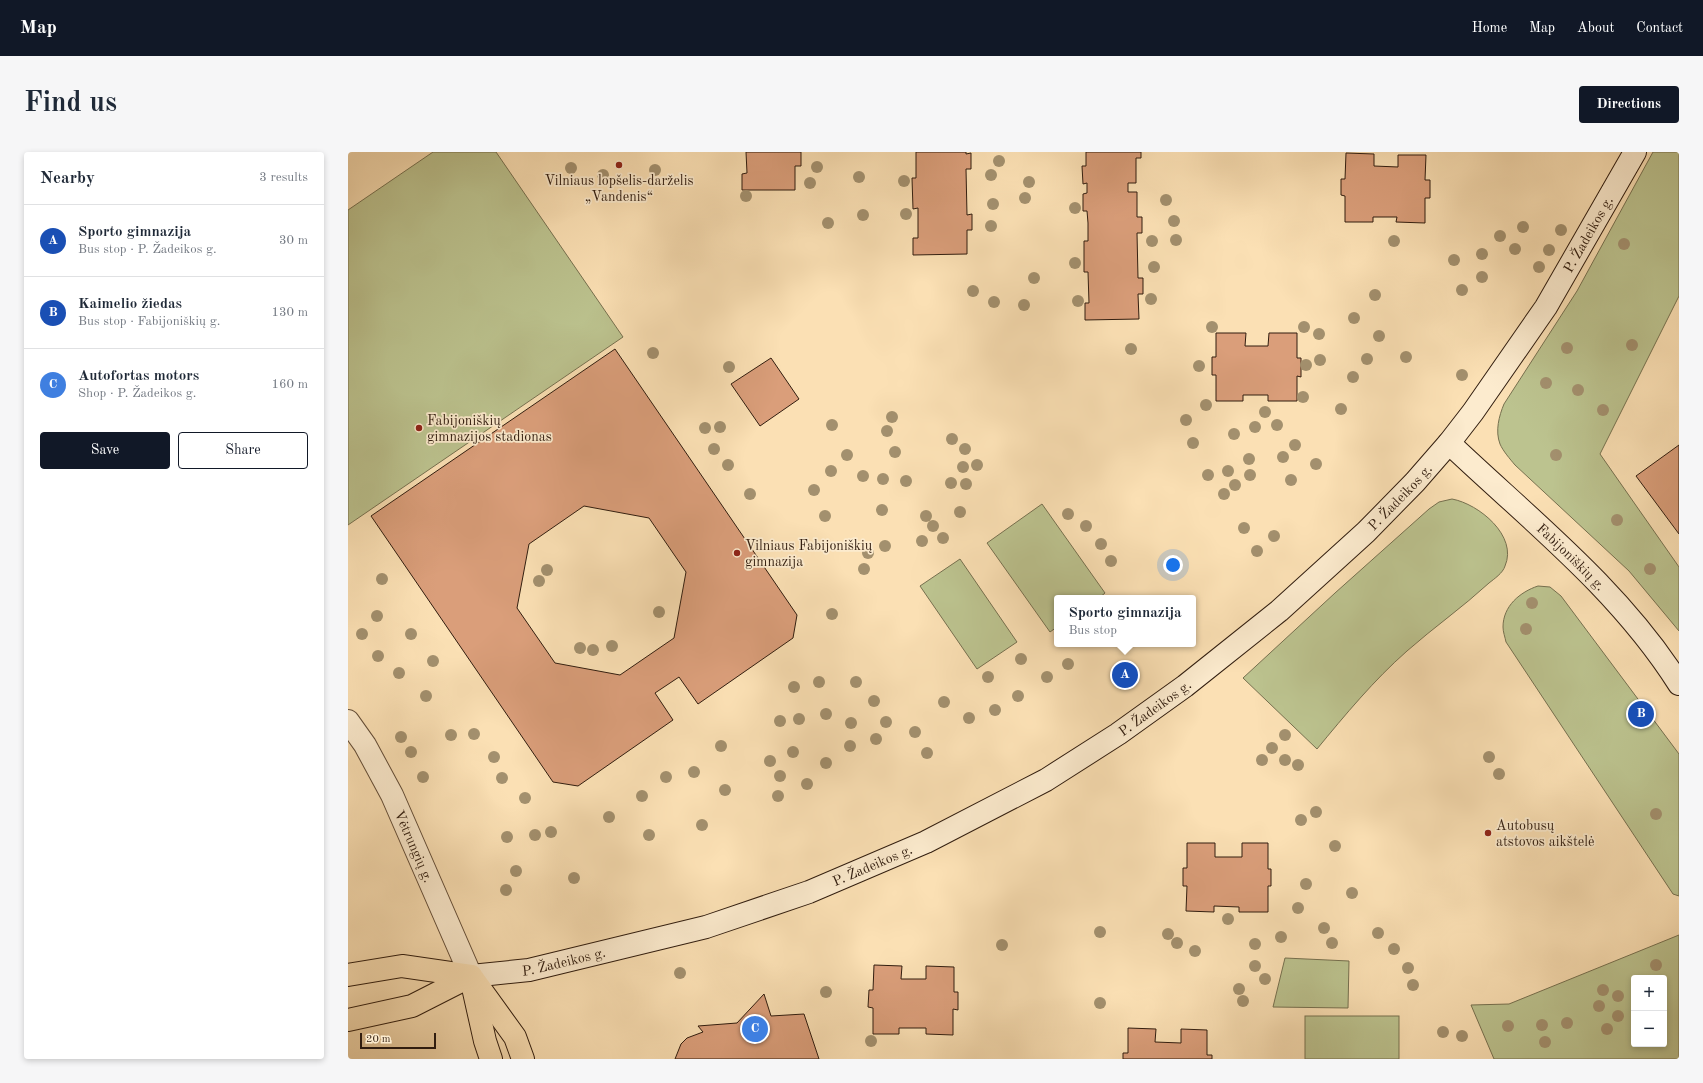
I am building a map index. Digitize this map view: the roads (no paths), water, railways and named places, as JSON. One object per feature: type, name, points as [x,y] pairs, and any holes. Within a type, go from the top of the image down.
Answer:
[{"type":"highway","points":[[348,976],[402,966],[471,976],[515,1037],[523,1059]]},
{"type":"highway","points":[[348,1020],[412,1006],[471,976]]},
{"type":"highway","points":[[471,976],[485,1041],[491,1059]]},
{"type":"street","name":"P. Žadeikos g.","points":[[471,976],[529,970],[713,925],[810,892],[919,845],[1046,780],[1118,734],[1185,686],[1279,611],[1366,532],[1416,482],[1473,412],[1546,307],[1635,152]]},
{"type":"street","name":"Fabijoniškių g.","points":[[1449,443],[1590,574],[1624,610],[1679,684]]},
{"type":"street","name":"Vėtrungių g.","points":[[348,721],[364,745],[392,795],[471,976]]},
{"type":"place","name":"Vilniaus lopšelis-darželis „Vandenis“","points":[[619,165]]},
{"type":"place","name":"Fabijoniškių gimnazijos stadionas","points":[[419,428]]},
{"type":"place","name":"Vilniaus Fabijoniškių gimnazija","points":[[737,553]]},
{"type":"place","name":"Sporto gimnazija","points":[[1125,675]]},
{"type":"place","name":"Kaimelio žiedas","points":[[1641,714]]},
{"type":"place","name":"Autobusų atstovos aikštelė","points":[[1488,833]]},
{"type":"place","name":"Autofortas motors","points":[[755,1029]]}]
